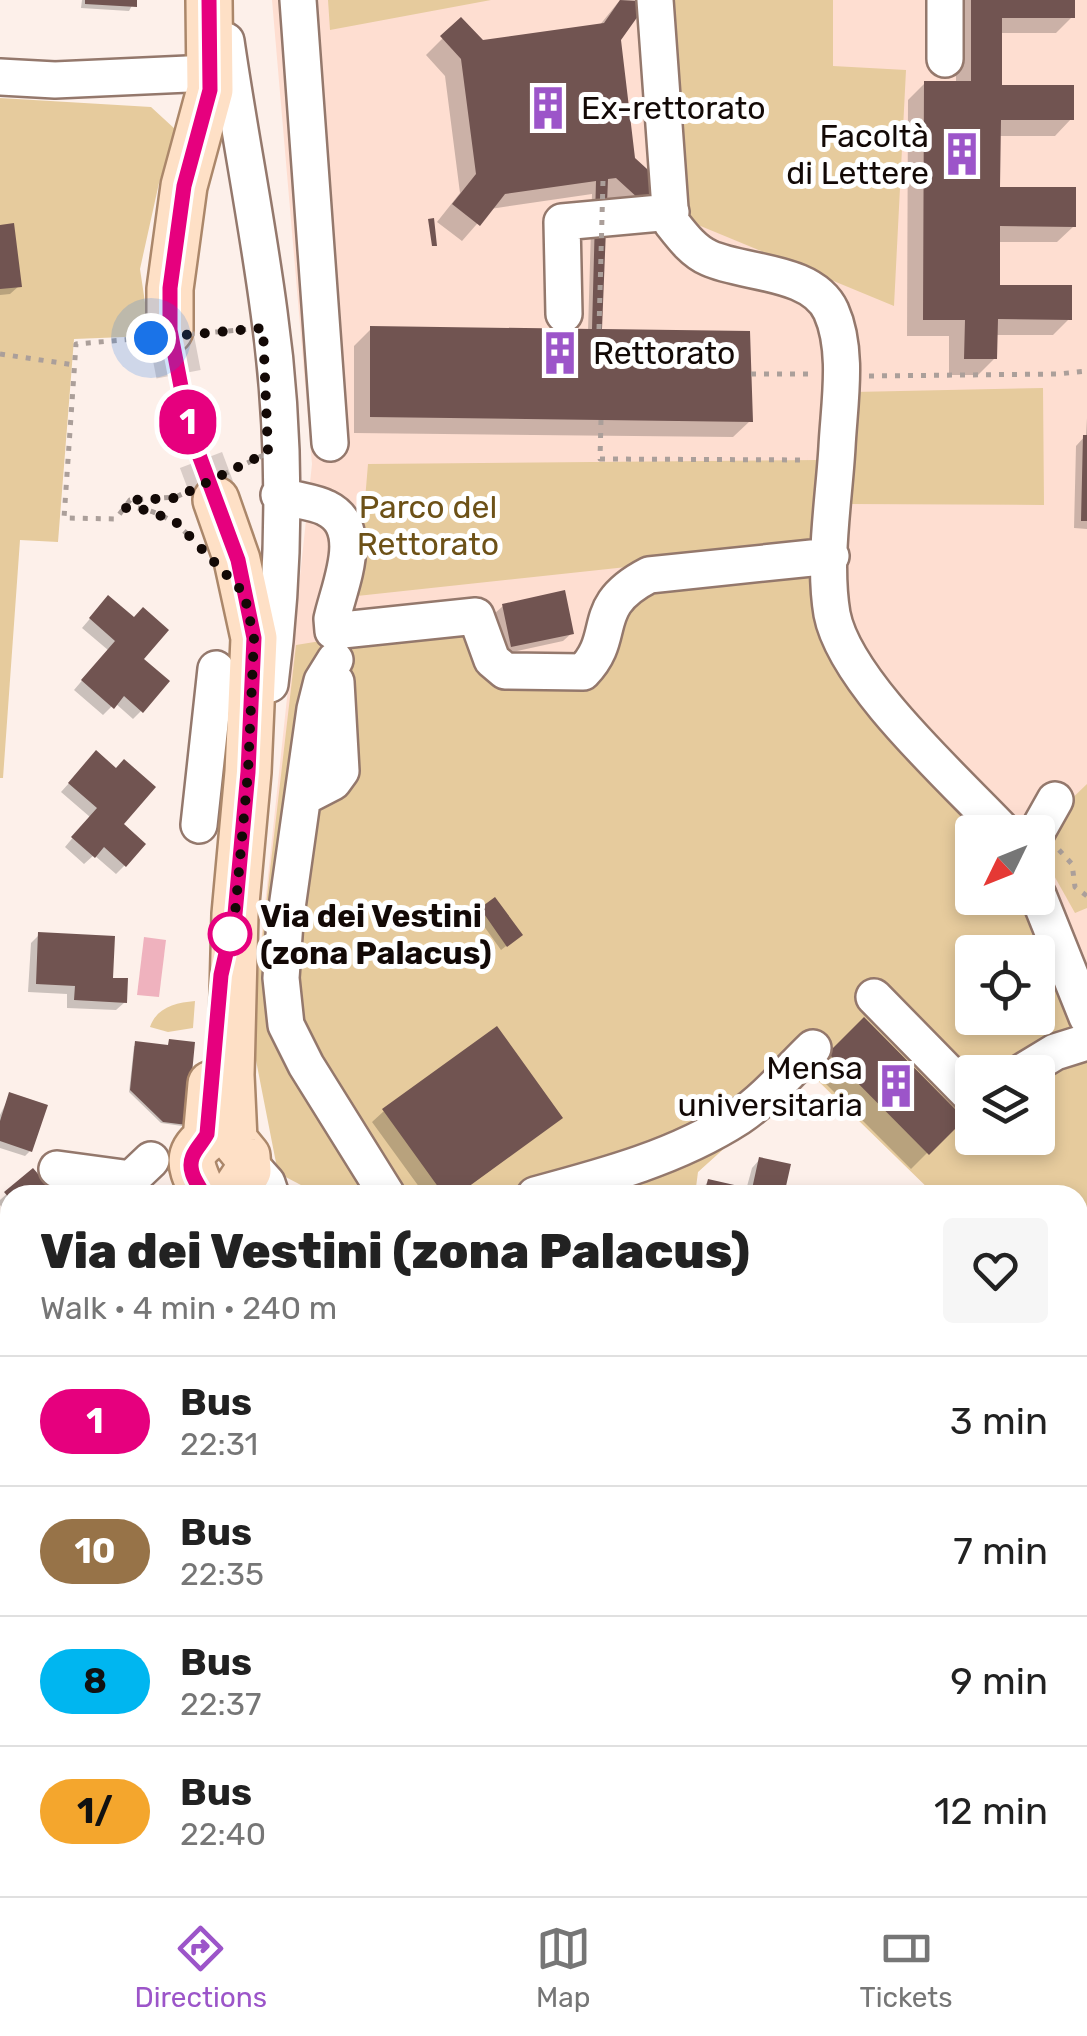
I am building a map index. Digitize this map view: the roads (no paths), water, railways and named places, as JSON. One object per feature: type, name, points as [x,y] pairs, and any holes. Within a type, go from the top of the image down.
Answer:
[{"type":"main road","points":[[170,330],[170,288],[184,186],[210,90],[212,0]]},
{"type":"main road","points":[[216,500],[238,560],[254,638],[235,751],[235,914],[221,975],[222,1176]]},
{"type":"street","points":[[199,826],[235,751],[267,715],[279,616],[278,414],[270,314],[224,29],[212,0]]},
{"type":"street","points":[[298,0],[330,443]]},
{"type":"street","points":[[655,0],[671,222],[686,242],[709,258],[786,277],[830,308],[839,340],[840,374],[832,615],[850,660],[873,692],[988,815]]},
{"type":"street","points":[[945,0],[946,60]]},
{"type":"street","points":[[0,77],[55,80],[210,73]]},
{"type":"street","points":[[564,314],[562,222],[671,212]]},
{"type":"street","points":[[280,495],[326,508],[345,525],[349,547],[332,619],[334,646],[315,709],[285,922],[280,978],[286,1025],[306,1065],[381,1185]]},
{"type":"street","points":[[334,646],[476,616],[492,660],[504,671],[583,672],[595,659],[610,606],[625,588],[649,575],[831,556]]},
{"type":"street","points":[[216,669],[235,751]]},
{"type":"street","points":[[1046,915],[1087,1017]]},
{"type":"street","points":[[874,997],[955,1080]]},
{"type":"street","points":[[1050,1055],[1087,1042]]},
{"type":"street","points":[[573,1185],[658,1158],[741,1116],[814,1048]]},
{"type":"street","points":[[57,1169],[131,1178],[222,1176]]},
{"type":"street","points":[[187,1185],[222,1176]]},
{"type":"tunnel","points":[[170,330],[189,428],[216,500]]},
{"type":"place","name":"Ex-rettorato","points":[[548,108]]},
{"type":"place","name":"Facoltà di Lettere","points":[[962,154]]},
{"type":"place","name":"Rettorato","points":[[560,353]]},
{"type":"place","name":"Via dei Vestini (zona Palacus)","points":[[230,934]]},
{"type":"place","name":"Mensa universitaria","points":[[896,1086]]},
{"type":"park label","name":"Parco del Rettorato","points":[[428,526]]}]
